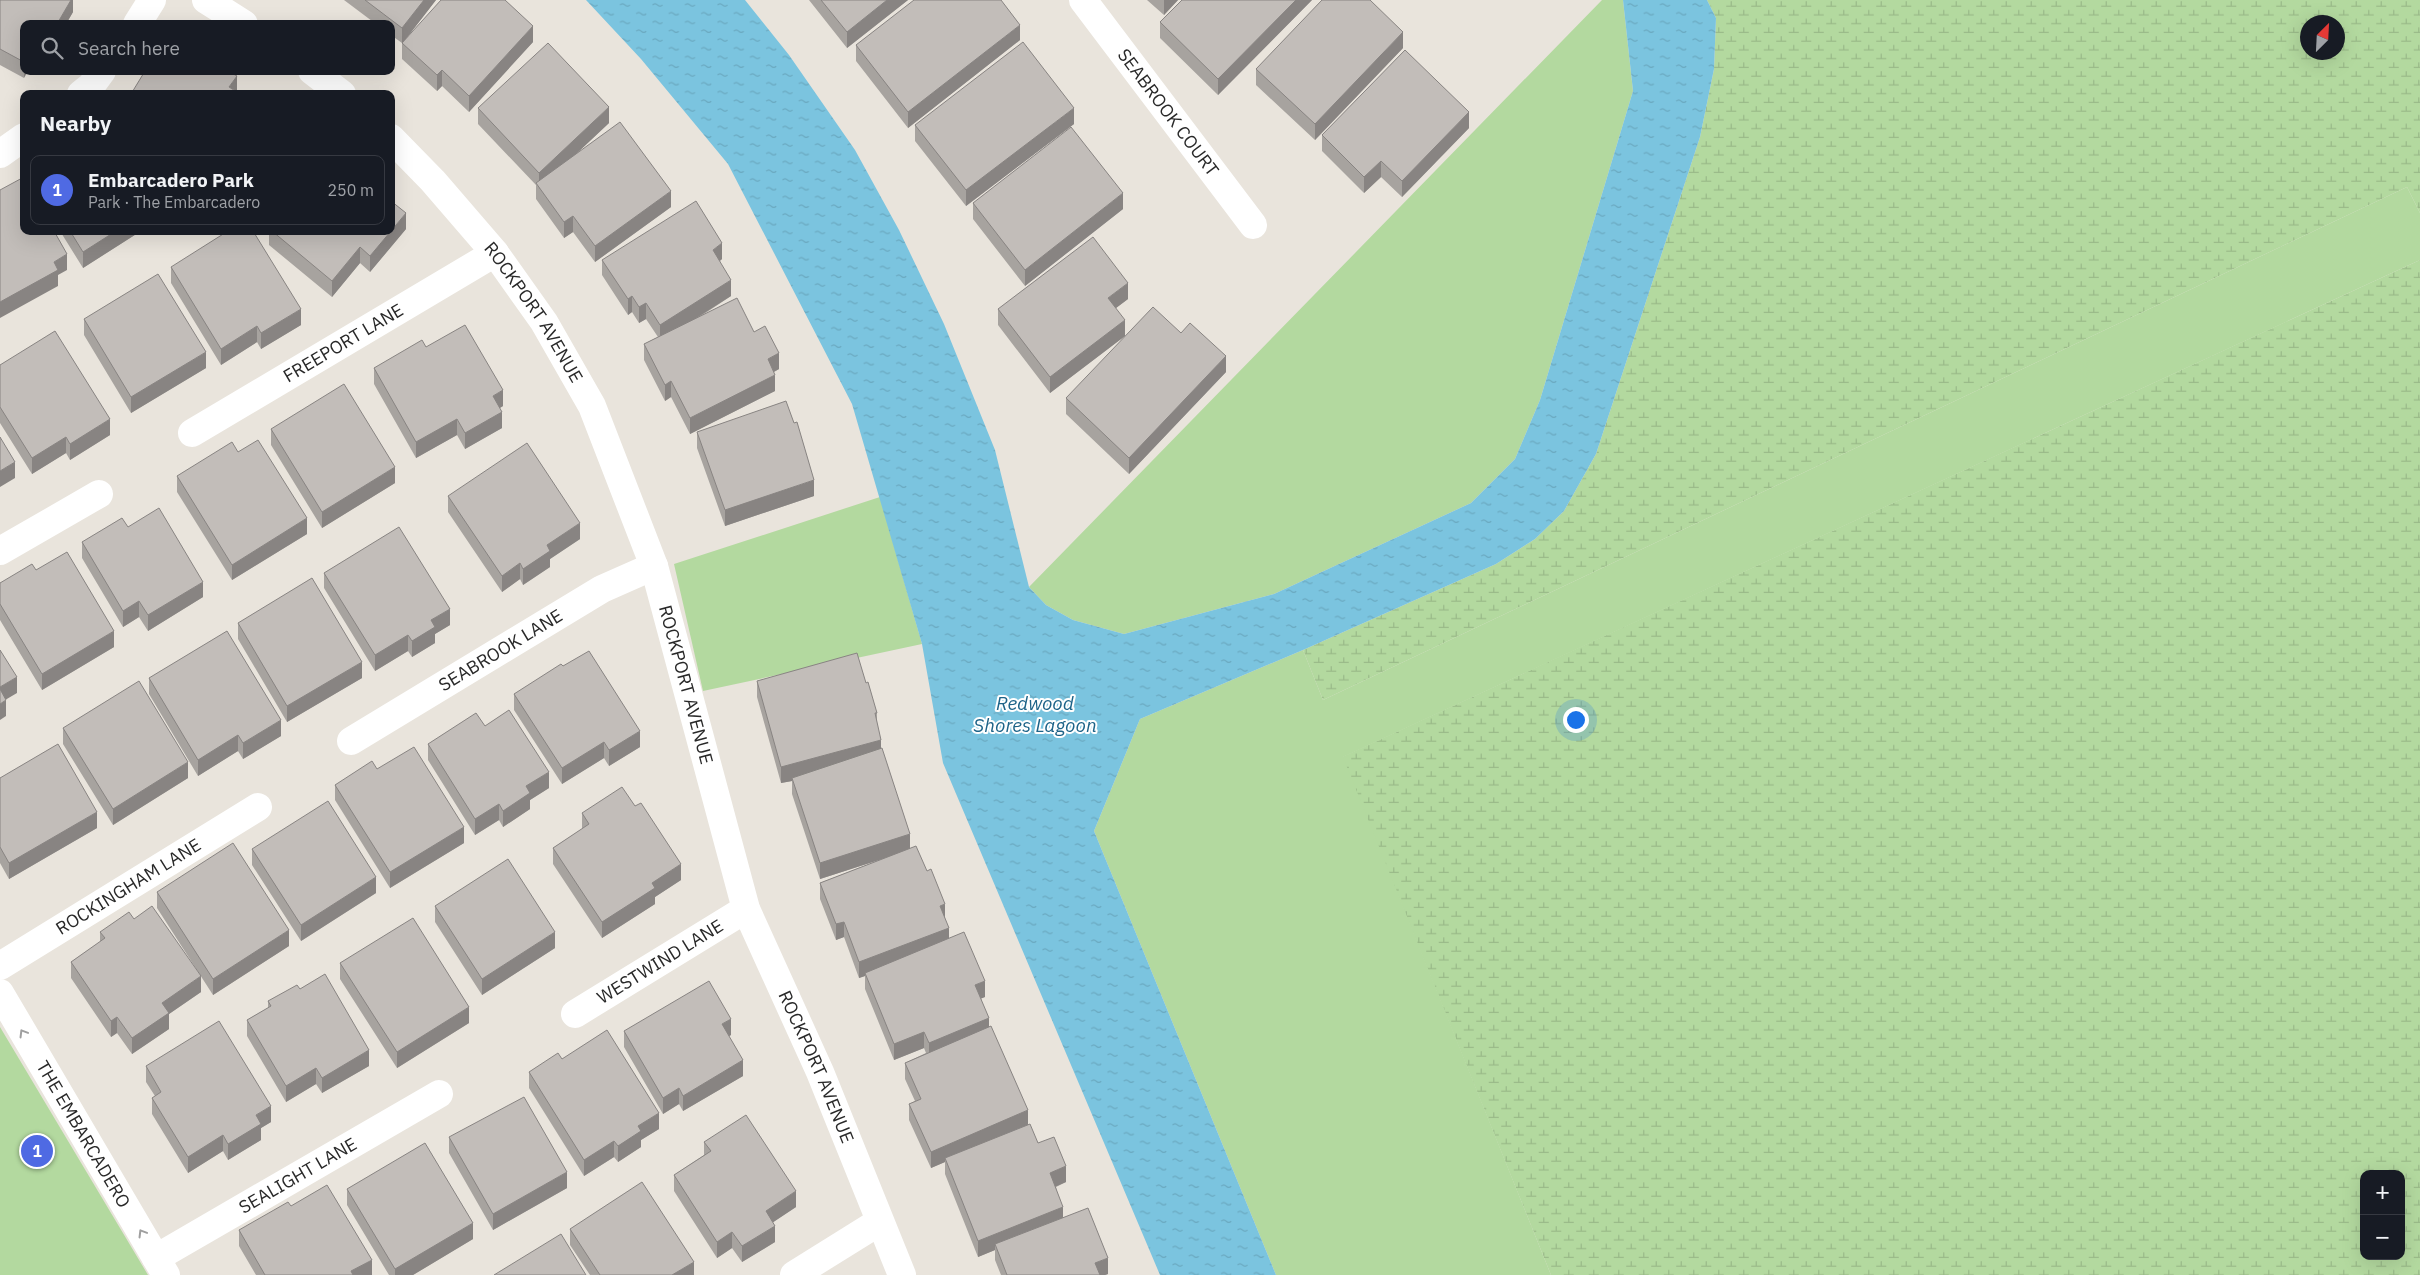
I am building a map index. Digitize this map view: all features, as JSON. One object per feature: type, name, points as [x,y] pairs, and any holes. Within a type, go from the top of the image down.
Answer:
[{"type":"street","points":[[140,20],[152,0]]},
{"type":"street","points":[[206,0],[238,20]]},
{"type":"street","name":"SEABROOK COURT","points":[[1083,0],[1253,225]]},
{"type":"street","points":[[86,90],[92,86],[99,75]]},
{"type":"street","points":[[317,75],[337,90]]},
{"type":"street","points":[[0,154],[20,140]]},
{"type":"street","name":"ROCKPORT AVENUE","points":[[395,142],[433,181],[495,253],[544,322],[592,406],[654,566],[746,909],[820,1072],[902,1275]]},
{"type":"street","name":"FREEPORT LANE","points":[[192,433],[495,253]]},
{"type":"street","points":[[0,551],[99,494]]},
{"type":"street","name":"SEABROOK LANE","points":[[351,741],[602,589],[654,566]]},
{"type":"street","name":"ROCKINGHAM LANE","points":[[0,966],[258,807]]},
{"type":"street","name":"WESTWIND LANE","points":[[575,1014],[746,909]]},
{"type":"street","name":"THE EMBARCADERO","points":[[0,993],[161,1267]]},
{"type":"street","name":"SEALIGHT LANE","points":[[161,1267],[439,1094]]},
{"type":"street","points":[[794,1275],[879,1222]]},
{"type":"green space","points":[[1602,0],[1623,0],[1633,91],[1540,400],[1515,459],[1471,503],[1274,594],[1124,634],[1073,620],[1046,605],[1029,587]]},
{"type":"green space","points":[[1707,0],[2420,0],[2420,213],[2407,187],[1323,700],[1303,650],[1496,564],[1535,539],[1564,511],[1596,454],[1700,137],[1714,69],[1716,18]]},
{"type":"green space","points":[[2407,187],[2420,213],[2420,260],[1343,757],[1551,1275],[1276,1275],[1094,831],[1140,719],[1303,650],[1323,700]]},
{"type":"green space","points":[[2420,260],[2420,1275],[1551,1275],[1342,757]]},
{"type":"green space","points":[[880,497],[922,644],[703,691],[674,564]]},
{"type":"green space","points":[[0,1027],[148,1275],[0,1275]]},
{"type":"water","name":"Redwood Shores Lagoon","points":[[586,0],[745,0],[789,55],[855,150],[899,230],[944,324],[995,450],[1029,587],[1046,605],[1073,620],[1124,634],[1274,594],[1471,503],[1515,459],[1540,400],[1633,91],[1623,0],[1707,0],[1716,18],[1714,69],[1700,137],[1596,454],[1564,511],[1535,539],[1496,564],[1303,650],[1140,719],[1094,831],[1276,1275],[1160,1275],[943,763],[922,644],[852,404],[728,164],[641,59]]},
{"type":"building","points":[[0,0],[71,0],[59,20],[20,20],[20,60],[0,49]]},
{"type":"building","points":[[365,0],[424,0],[402,28],[395,23],[395,20],[391,20]]},
{"type":"building","points":[[441,0],[505,0],[533,26],[469,96],[442,70],[437,75],[402,43]]},
{"type":"building","points":[[821,0],[887,0],[847,32]]},
{"type":"building","points":[[914,0],[1001,0],[1020,25],[908,112],[856,45]]},
{"type":"building","points":[[1182,0],[1296,0],[1218,79],[1160,22]]},
{"type":"building","points":[[1322,0],[1370,0],[1403,32],[1315,124],[1256,69]]},
{"type":"building","points":[[1023,42],[1074,108],[966,190],[915,125]]},
{"type":"building","points":[[548,43],[609,107],[539,173],[478,108]]},
{"type":"building","points":[[1405,50],[1469,112],[1402,181],[1381,161],[1364,177],[1322,135]]},
{"type":"building","points":[[143,75],[237,76],[229,87],[234,90],[133,90]]},
{"type":"building","points":[[620,122],[671,191],[595,246],[573,216],[564,222],[536,183]]},
{"type":"building","points":[[1071,127],[1123,193],[1025,270],[973,203]]},
{"type":"building","points":[[20,179],[20,235],[56,235],[67,254],[54,262],[58,270],[0,302],[0,190]]},
{"type":"building","points":[[696,201],[722,243],[713,250],[731,280],[660,325],[646,303],[639,307],[632,296],[628,299],[602,260]]},
{"type":"building","points":[[395,204],[406,213],[395,226]]},
{"type":"building","points":[[72,235],[110,235],[83,252]]},
{"type":"building","points":[[222,235],[255,235],[301,309],[261,333],[257,326],[221,349],[171,267]]},
{"type":"building","points":[[277,235],[388,235],[370,256],[360,247],[332,281]]},
{"type":"building","points":[[1093,237],[1128,283],[1108,298],[1125,320],[1050,377],[998,309]]},
{"type":"building","points":[[158,274],[206,352],[131,397],[84,319]]},
{"type":"building","points":[[737,298],[754,332],[765,326],[779,353],[768,359],[775,375],[690,418],[671,381],[665,385],[644,344]]},
{"type":"building","points":[[1153,307],[1181,333],[1190,323],[1226,356],[1129,458],[1066,398]]},
{"type":"building","points":[[465,325],[503,390],[493,396],[502,412],[465,433],[457,419],[416,442],[374,368],[422,340],[426,347]]},
{"type":"building","points":[[55,331],[110,419],[70,444],[66,437],[32,458],[0,407],[0,365]]},
{"type":"building","points":[[344,384],[395,467],[322,512],[271,429]]},
{"type":"building","points":[[786,401],[794,423],[797,422],[814,480],[725,510],[697,432]]},
{"type":"building","points":[[0,437],[15,462],[0,471]]},
{"type":"building","points":[[258,440],[307,518],[232,565],[177,476],[232,442],[238,452]]},
{"type":"building","points":[[527,443],[580,523],[547,545],[550,551],[523,569],[520,563],[502,576],[448,496]]},
{"type":"building","points":[[159,508],[203,582],[148,615],[139,601],[123,611],[82,542],[122,518],[128,527]]},
{"type":"building","points":[[399,527],[450,609],[431,620],[435,627],[412,641],[408,635],[375,655],[324,573]]},
{"type":"building","points":[[67,552],[114,631],[42,674],[0,604],[0,583],[32,564],[36,570]]},
{"type":"building","points":[[312,578],[362,662],[287,706],[238,623]]},
{"type":"building","points":[[227,631],[281,720],[243,743],[238,735],[198,760],[149,678]]},
{"type":"building","points":[[0,650],[17,677],[0,687]]},
{"type":"building","points":[[589,651],[640,731],[609,750],[604,742],[562,768],[514,694],[561,664],[563,666]]},
{"type":"building","points":[[857,653],[877,713],[875,713],[881,740],[781,767],[757,681]]},
{"type":"building","points":[[139,681],[188,762],[113,809],[63,728]]},
{"type":"building","points":[[0,689],[6,700],[0,704]]},
{"type":"building","points":[[509,710],[549,772],[526,786],[530,793],[503,811],[499,804],[475,819],[428,744],[476,713],[485,726]]},
{"type":"building","points":[[58,744],[97,812],[9,863],[0,847],[0,778]]},
{"type":"building","points":[[414,747],[464,827],[390,872],[335,785],[372,761],[377,769]]},
{"type":"building","points":[[882,748],[910,834],[820,863],[792,778]]},
{"type":"building","points":[[622,787],[635,806],[641,803],[681,864],[652,883],[655,888],[602,922],[553,848],[589,824],[582,813]]},
{"type":"building","points":[[328,801],[376,877],[301,925],[252,849]]},
{"type":"building","points":[[233,843],[289,930],[213,979],[157,892]]},
{"type":"building","points":[[916,846],[927,871],[931,869],[945,904],[940,906],[949,928],[859,962],[844,922],[836,924],[820,883]]},
{"type":"building","points":[[508,859],[555,932],[482,979],[435,906]]},
{"type":"building","points":[[152,906],[201,976],[162,1003],[169,1013],[132,1038],[117,1017],[111,1021],[71,962],[105,938],[100,932],[129,912],[134,919]]},
{"type":"building","points":[[413,918],[469,1007],[397,1052],[340,963]]},
{"type":"building","points":[[964,932],[985,981],[975,985],[989,1018],[929,1043],[924,1032],[894,1044],[865,973]]},
{"type":"building","points":[[325,974],[369,1050],[322,1078],[316,1068],[286,1086],[247,1020],[271,1006],[268,1001],[297,985],[300,989]]},
{"type":"building","points":[[709,981],[731,1019],[722,1024],[743,1060],[683,1096],[679,1088],[663,1098],[624,1031]]},
{"type":"building","points":[[219,1021],[271,1106],[256,1115],[261,1124],[228,1144],[223,1135],[188,1157],[152,1098],[161,1092],[146,1066]]},
{"type":"building","points":[[991,1026],[1028,1110],[931,1152],[909,1104],[921,1099],[905,1063]]},
{"type":"building","points":[[607,1030],[659,1113],[638,1126],[641,1131],[618,1146],[614,1141],[584,1160],[529,1072],[558,1053],[562,1059]]},
{"type":"building","points":[[524,1097],[567,1172],[493,1214],[449,1137]]},
{"type":"building","points":[[746,1115],[796,1191],[766,1211],[775,1226],[742,1246],[732,1232],[717,1242],[674,1175],[711,1151],[704,1142]]},
{"type":"building","points":[[1030,1124],[1038,1143],[1054,1137],[1066,1166],[1050,1173],[1063,1207],[978,1241],[945,1158]]},
{"type":"building","points":[[425,1143],[473,1223],[395,1269],[347,1189]]},
{"type":"building","points":[[642,1182],[694,1262],[672,1275],[600,1275],[570,1229]]},
{"type":"building","points":[[327,1185],[372,1260],[351,1271],[353,1275],[265,1275],[239,1230],[288,1202],[291,1206]]},
{"type":"building","points":[[1088,1208],[1108,1258],[1095,1263],[1100,1275],[1007,1275],[995,1244]]},
{"type":"building","points":[[561,1234],[586,1275],[494,1275]]},
{"type":"place","name":"Embarcadero Park","points":[[37,1151]]}]
